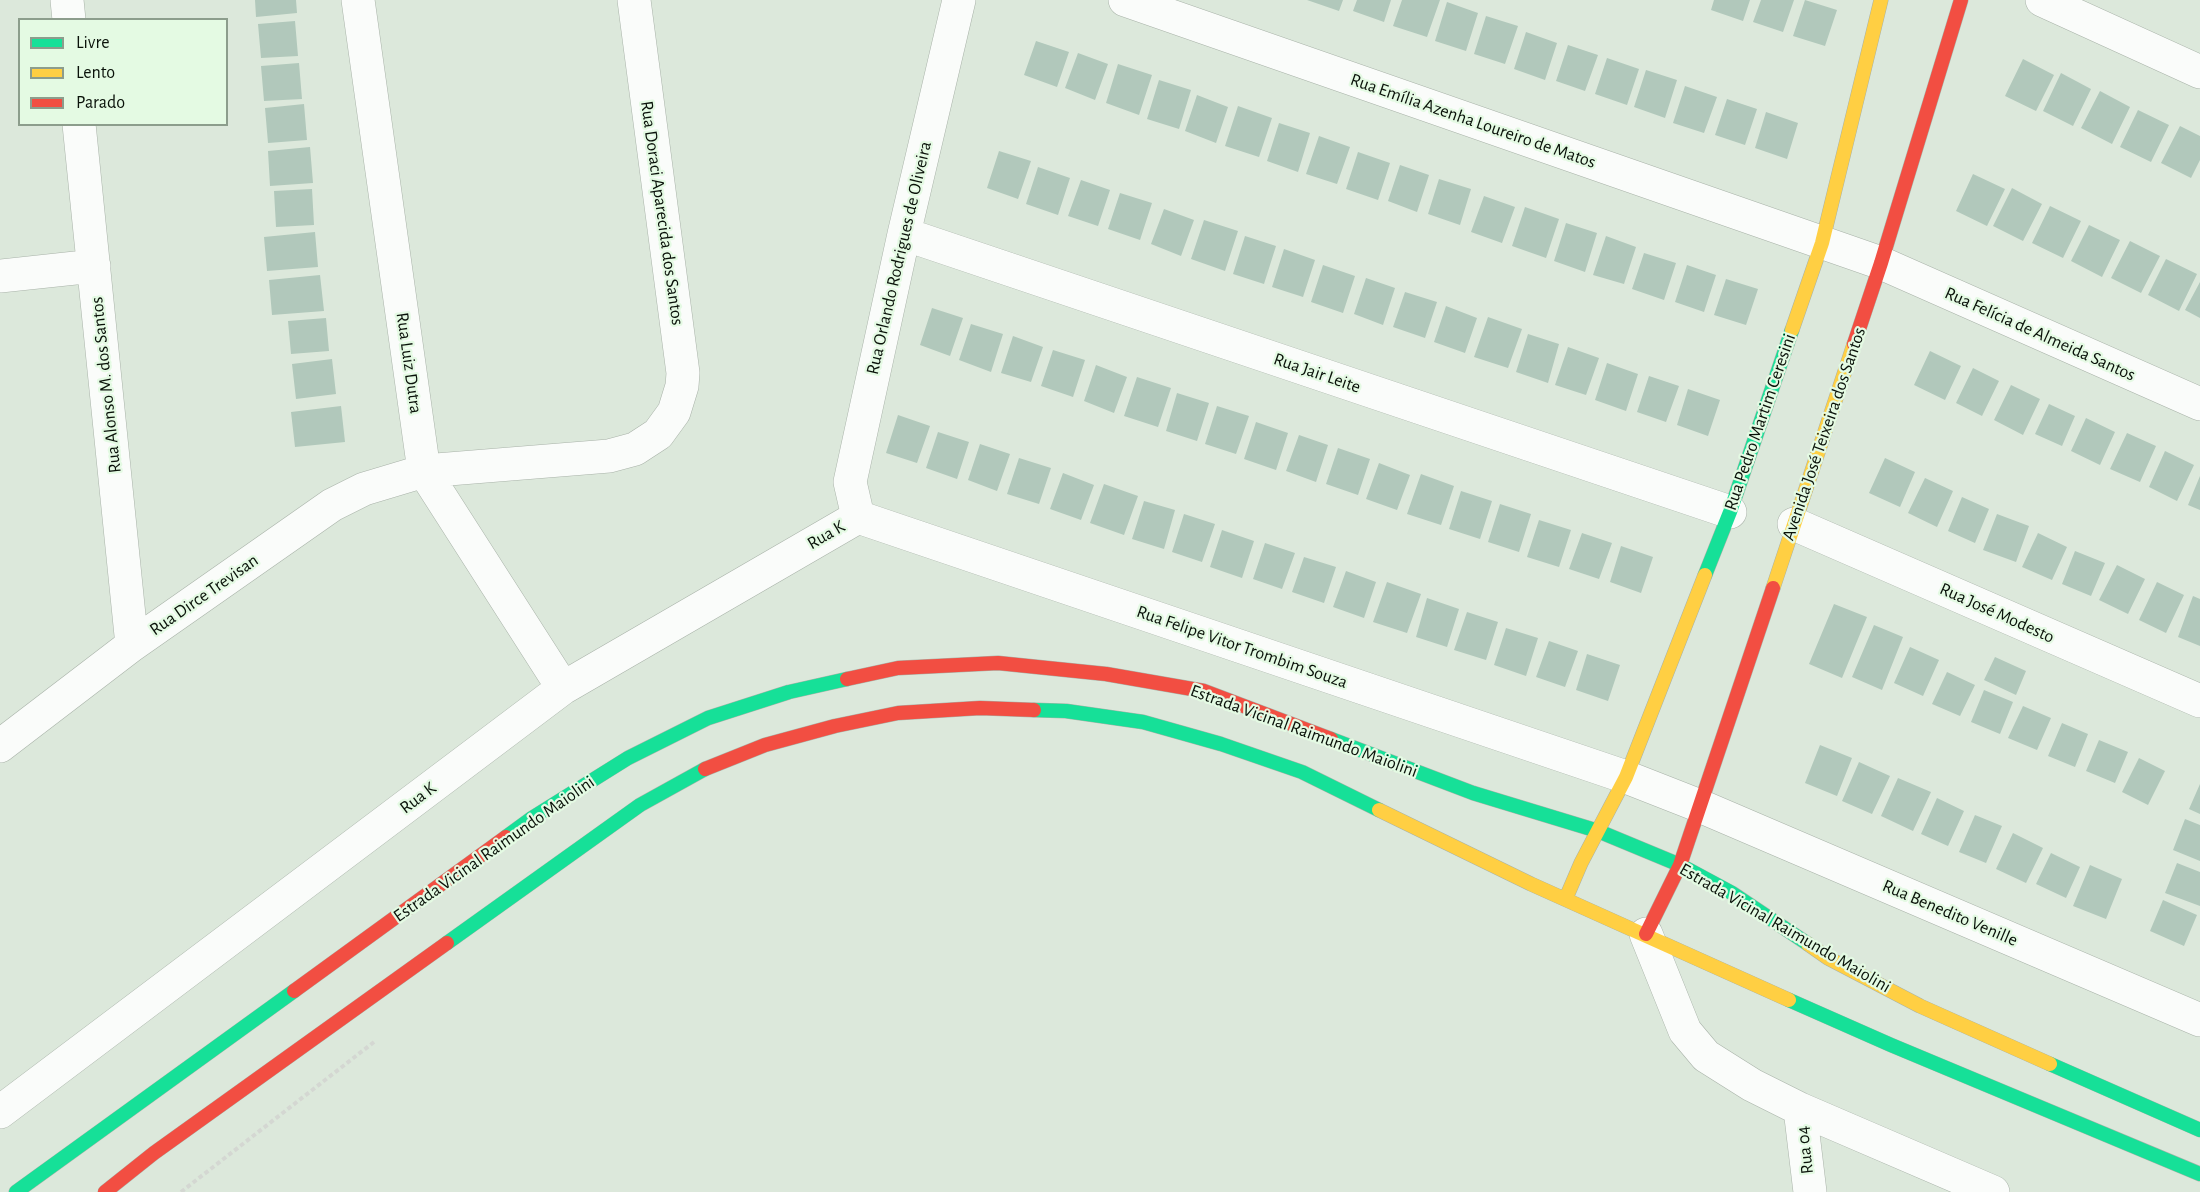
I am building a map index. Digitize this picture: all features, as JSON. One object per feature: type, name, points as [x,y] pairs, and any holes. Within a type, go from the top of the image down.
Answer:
[{"type":"main road","name":"Rua Pedro Martim Ceresini","points":[[1566,898],[1626,777],[1730,512],[1822,243],[1881,0]]},
{"type":"main road","name":"Avenida José Teixeira dos Santos","points":[[1646,934],[1680,865],[1700,806],[1881,263],[1961,0]]},
{"type":"main road","name":"Estrada Vicinal Raimundo Maiolini","points":[[16,1192],[532,818],[628,758],[708,718],[789,692],[897,668],[998,663],[1117,676],[1204,691],[1473,793],[1598,831],[1680,865],[1732,893],[1828,958],[1920,1006],[2200,1130]]},
{"type":"main road","points":[[105,1192],[154,1153],[640,805],[697,772],[765,745],[898,712],[990,708],[1066,711],[1143,722],[1221,744],[1302,772],[1531,884],[1892,1045],[2200,1174]]},
{"type":"street","points":[[67,0],[69,18]]},
{"type":"street","name":"Rua Luiz Dutra","points":[[358,0],[424,471],[563,688]]},
{"type":"street","name":"Rua Doraci Aparecida dos Santos","points":[[634,0],[683,372],[679,399],[667,424]]},
{"type":"street","name":"Rua Orlando Rodrigues de Oliveira","points":[[858,517],[850,482],[904,234],[959,0]]},
{"type":"street","name":"Rua Emília Azenha Loureiro de Matos","points":[[1125,0],[1881,263]]},
{"type":"street","points":[[2042,0],[2200,72]]},
{"type":"street","name":"Rua Alonso M. dos Santos","points":[[79,126],[132,645]]},
{"type":"street","name":"Rua Jair Leite","points":[[904,234],[1730,512]]},
{"type":"street","name":"Rua Felícia de Almeida Santos","points":[[1881,263],[2200,404]]},
{"type":"street","points":[[0,276],[94,266]]},
{"type":"street","name":"Rua Dirce Trevisan","points":[[0,746],[132,645],[332,505],[364,489],[424,471],[609,456],[635,449],[658,434],[667,424]]},
{"type":"street","name":"Rua K","points":[[0,1112],[563,688],[858,517]]},
{"type":"street","name":"Rua Felipe Vitor Trombim Souza","points":[[858,517],[1626,777],[1700,806]]},
{"type":"street","name":"Rua José Modesto","points":[[1794,524],[2200,701]]},
{"type":"street","name":"Rua Benedito Venille","points":[[1700,806],[2200,1020]]},
{"type":"street","points":[[1646,934],[1685,1030],[1706,1056],[1752,1085],[1800,1109],[1993,1192]]},
{"type":"street","name":"Rua 04","points":[[1800,1109],[1809,1192]]},
{"type":"path","points":[[181,1192],[377,1039]]},
{"type":"building","points":[[255,0],[296,0],[297,13],[256,17]]},
{"type":"building","points":[[1307,0],[1343,0],[1339,11]]},
{"type":"building","points":[[1357,0],[1391,0],[1384,22],[1353,11]]},
{"type":"building","points":[[1402,0],[1440,0],[1427,37],[1393,26]]},
{"type":"building","points":[[1714,0],[1750,0],[1743,21],[1711,10]]},
{"type":"building","points":[[1761,0],[1794,0],[1783,32],[1753,22]]},
{"type":"building","points":[[1805,0],[1837,10],[1825,46],[1793,36]]},
{"type":"building","points":[[1447,2],[1478,13],[1466,51],[1435,41]]},
{"type":"building","points":[[1486,16],[1518,26],[1505,64],[1474,54]]},
{"type":"building","points":[[295,21],[298,56],[261,58],[258,24]]},
{"type":"building","points":[[1526,32],[1557,43],[1545,80],[1514,69]]},
{"type":"building","points":[[1036,41],[1069,52],[1057,87],[1024,75]]},
{"type":"building","points":[[1568,45],[1598,55],[1585,91],[1556,81]]},
{"type":"building","points":[[1078,53],[1108,64],[1095,100],[1065,88]]},
{"type":"building","points":[[1607,58],[1639,69],[1627,105],[1595,94]]},
{"type":"building","points":[[2023,59],[2054,75],[2036,111],[2005,96]]},
{"type":"building","points":[[299,63],[302,99],[264,101],[261,66]]},
{"type":"building","points":[[1118,64],[1152,75],[1139,115],[1106,103]]},
{"type":"building","points":[[1646,70],[1677,80],[1665,118],[1634,107]]},
{"type":"building","points":[[2061,73],[2091,89],[2073,126],[2043,111]]},
{"type":"building","points":[[1159,80],[1191,90],[1179,129],[1147,119]]},
{"type":"building","points":[[1685,86],[1717,97],[1704,133],[1673,123]]},
{"type":"building","points":[[2100,91],[2130,107],[2112,144],[2081,128]]},
{"type":"building","points":[[1197,95],[1228,107],[1216,143],[1185,131]]},
{"type":"building","points":[[1727,99],[1757,109],[1745,145],[1715,135]]},
{"type":"building","points":[[304,104],[307,140],[268,143],[265,108]]},
{"type":"building","points":[[1238,106],[1272,118],[1259,157],[1225,146]]},
{"type":"building","points":[[2138,110],[2169,125],[2151,162],[2120,147]]},
{"type":"building","points":[[1766,112],[1798,123],[1787,159],[1755,148]]},
{"type":"building","points":[[1279,123],[1310,133],[1298,172],[1267,161]]},
{"type":"building","points":[[2180,126],[2200,136],[2200,160],[2191,178],[2161,163]]},
{"type":"building","points":[[1319,136],[1350,147],[1337,184],[1306,174]]},
{"type":"building","points":[[310,147],[313,183],[270,186],[268,151]]},
{"type":"building","points":[[999,151],[1031,161],[1018,199],[987,188]]},
{"type":"building","points":[[1358,152],[1390,163],[1378,200],[1346,189]]},
{"type":"building","points":[[1400,165],[1429,175],[1417,212],[1388,201]]},
{"type":"building","points":[[1038,167],[1070,178],[1058,215],[1026,204]]},
{"type":"building","points":[[1973,174],[2005,189],[1987,226],[1956,211]]},
{"type":"building","points":[[1439,179],[1471,189],[1460,225],[1428,214]]},
{"type":"building","points":[[1081,180],[1110,190],[1098,226],[1068,216]]},
{"type":"building","points":[[2012,188],[2042,204],[2023,241],[1993,226]]},
{"type":"building","points":[[312,189],[314,225],[276,227],[274,191]]},
{"type":"building","points":[[1120,193],[1152,203],[1140,240],[1108,229]]},
{"type":"building","points":[[1484,196],[1515,207],[1502,243],[1471,232]]},
{"type":"building","points":[[2050,206],[2081,221],[2063,258],[2032,243]]},
{"type":"building","points":[[1525,207],[1559,219],[1546,258],[1512,246]]},
{"type":"building","points":[[1164,209],[1194,220],[1181,256],[1151,244]]},
{"type":"building","points":[[1204,220],[1238,231],[1225,271],[1191,259]]},
{"type":"building","points":[[1566,223],[1597,233],[1585,272],[1554,261]]},
{"type":"building","points":[[2089,225],[2120,240],[2102,277],[2071,261]]},
{"type":"building","points":[[315,232],[318,267],[267,271],[264,237]]},
{"type":"building","points":[[1245,236],[1276,246],[1264,284],[1233,274]]},
{"type":"building","points":[[1606,236],[1636,247],[1624,284],[1593,275]]},
{"type":"building","points":[[2130,241],[2160,256],[2141,293],[2111,278]]},
{"type":"building","points":[[1284,249],[1315,260],[1303,297],[1272,287]]},
{"type":"building","points":[[1644,253],[1676,263],[1664,300],[1632,289]]},
{"type":"building","points":[[2166,259],[2197,274],[2179,311],[2148,295]]},
{"type":"building","points":[[1323,265],[1355,276],[1343,313],[1311,302]]},
{"type":"building","points":[[1687,265],[1716,275],[1704,312],[1675,302]]},
{"type":"building","points":[[320,275],[324,311],[272,315],[269,280]]},
{"type":"building","points":[[1366,278],[1395,288],[1383,325],[1354,314]]},
{"type":"building","points":[[1726,279],[1758,289],[1746,325],[1714,315]]},
{"type":"building","points":[[2200,282],[2200,318],[2185,310]]},
{"type":"building","points":[[1405,292],[1437,302],[1425,338],[1393,327]]},
{"type":"building","points":[[1446,306],[1477,318],[1465,353],[1434,342]]},
{"type":"building","points":[[932,308],[963,318],[950,356],[920,345]]},
{"type":"building","points":[[1488,317],[1522,329],[1508,368],[1474,357]]},
{"type":"building","points":[[326,318],[329,351],[291,354],[288,321]]},
{"type":"building","points":[[971,324],[1003,334],[991,372],[959,360]]},
{"type":"building","points":[[1528,334],[1559,344],[1548,383],[1516,372]]},
{"type":"building","points":[[1013,336],[1043,347],[1031,382],[1001,373]]},
{"type":"building","points":[[1568,347],[1599,358],[1586,395],[1555,385]]},
{"type":"building","points":[[1053,350],[1085,360],[1073,397],[1041,386]]},
{"type":"building","points":[[1930,351],[1961,366],[1945,400],[1914,385]]},
{"type":"building","points":[[332,359],[336,394],[296,399],[292,364]]},
{"type":"building","points":[[1607,363],[1638,374],[1626,411],[1595,400]]},
{"type":"building","points":[[1096,365],[1127,377],[1114,413],[1084,401]]},
{"type":"building","points":[[1973,368],[1999,381],[1982,416],[1956,403]]},
{"type":"building","points":[[1649,376],[1679,386],[1666,422],[1637,412]]},
{"type":"building","points":[[1137,377],[1171,388],[1158,427],[1124,416]]},
{"type":"building","points":[[2011,385],[2040,399],[2023,435],[1994,420]]},
{"type":"building","points":[[1688,389],[1720,400],[1708,436],[1677,425]]},
{"type":"building","points":[[1177,393],[1209,403],[1197,441],[1166,431]]},
{"type":"building","points":[[2049,404],[2075,416],[2062,446],[2035,434]]},
{"type":"building","points":[[341,406],[345,442],[295,447],[291,412]]},
{"type":"building","points":[[1217,406],[1249,416],[1236,454],[1205,444]]},
{"type":"building","points":[[898,415],[930,426],[917,463],[886,453]]},
{"type":"building","points":[[2086,418],[2115,432],[2100,465],[2071,451]]},
{"type":"building","points":[[1256,422],[1288,433],[1276,470],[1244,459]]},
{"type":"building","points":[[938,432],[969,442],[957,479],[926,468]]},
{"type":"building","points":[[2127,433],[2156,446],[2140,482],[2110,469]]},
{"type":"building","points":[[1299,435],[1328,445],[1316,482],[1286,471]]},
{"type":"building","points":[[980,444],[1010,454],[997,491],[968,480]]},
{"type":"building","points":[[1338,448],[1370,459],[1358,495],[1326,484]]},
{"type":"building","points":[[2165,451],[2194,465],[2177,501],[2149,487]]},
{"type":"building","points":[[1019,458],[1051,468],[1039,504],[1007,494]]},
{"type":"building","points":[[1885,458],[1915,472],[1900,507],[1869,493]]},
{"type":"building","points":[[1379,463],[1410,475],[1397,510],[1366,499]]},
{"type":"building","points":[[1063,473],[1094,485],[1081,520],[1050,509]]},
{"type":"building","points":[[1421,474],[1454,486],[1441,525],[1407,514]]},
{"type":"building","points":[[2200,476],[2200,510],[2188,505]]},
{"type":"building","points":[[1925,478],[1953,491],[1937,527],[1908,513]]},
{"type":"building","points":[[1104,484],[1138,496],[1124,535],[1090,523]]},
{"type":"building","points":[[1461,491],[1492,501],[1480,539],[1449,529]]},
{"type":"building","points":[[1962,497],[1989,509],[1975,543],[1948,531]]},
{"type":"building","points":[[1144,501],[1175,510],[1164,549],[1132,539]]},
{"type":"building","points":[[1500,504],[1531,514],[1519,552],[1488,542]]},
{"type":"building","points":[[1184,514],[1215,524],[1202,562],[1172,552]]},
{"type":"building","points":[[1997,514],[2029,526],[2016,562],[1983,550]]},
{"type":"building","points":[[1539,520],[1571,530],[1559,567],[1527,557]]},
{"type":"building","points":[[1222,530],[1254,541],[1242,578],[1210,567]]},
{"type":"building","points":[[1582,533],[1612,543],[1599,579],[1569,569]]},
{"type":"building","points":[[2038,533],[2067,547],[2052,580],[2022,567]]},
{"type":"building","points":[[1265,543],[1295,553],[1282,589],[1253,579]]},
{"type":"building","points":[[1621,546],[1653,557],[1641,593],[1610,582]]},
{"type":"building","points":[[2075,551],[2105,563],[2091,596],[2062,584]]},
{"type":"building","points":[[1304,557],[1336,567],[1324,603],[1292,592]]},
{"type":"building","points":[[2117,565],[2145,579],[2128,614],[2099,600]]},
{"type":"building","points":[[1346,571],[1376,582],[1364,618],[1333,607]]},
{"type":"building","points":[[1387,582],[1421,594],[1407,633],[1373,622]]},
{"type":"building","points":[[2157,582],[2184,595],[2166,633],[2139,620]]},
{"type":"building","points":[[2193,596],[2200,599],[2200,646],[2178,637]]},
{"type":"building","points":[[1427,598],[1459,609],[1447,647],[1416,637]]},
{"type":"building","points":[[1834,604],[1867,617],[1842,678],[1809,664]]},
{"type":"building","points":[[1467,612],[1498,622],[1486,660],[1454,650]]},
{"type":"building","points":[[1874,625],[1903,637],[1882,690],[1852,677]]},
{"type":"building","points":[[1506,628],[1538,638],[1526,676],[1494,665]]},
{"type":"building","points":[[1549,641],[1578,651],[1565,687],[1536,677]]},
{"type":"building","points":[[1910,647],[1939,660],[1923,696],[1894,683]]},
{"type":"building","points":[[1587,654],[1620,665],[1608,701],[1576,690]]},
{"type":"building","points":[[1995,657],[2026,671],[2016,695],[1984,680]]},
{"type":"building","points":[[1947,672],[1975,685],[1960,716],[1932,704]]},
{"type":"building","points":[[1984,690],[2013,702],[2000,734],[1971,722]]},
{"type":"building","points":[[2023,706],[2051,718],[2037,750],[2008,738]]},
{"type":"building","points":[[2062,723],[2088,734],[2075,767],[2048,756]]},
{"type":"building","points":[[2099,740],[2128,752],[2115,783],[2086,771]]},
{"type":"building","points":[[1820,745],[1852,758],[1837,796],[1805,783]]},
{"type":"building","points":[[2139,758],[2165,771],[2148,805],[2122,792]]},
{"type":"building","points":[[1859,762],[1890,776],[1872,814],[1842,801]]},
{"type":"building","points":[[1898,778],[1931,792],[1913,831],[1881,816]]},
{"type":"building","points":[[2200,784],[2200,814],[2189,809]]},
{"type":"building","points":[[1937,798],[1964,811],[1948,846],[1921,834]]},
{"type":"building","points":[[1975,815],[2002,826],[1986,863],[1959,852]]},
{"type":"building","points":[[2185,819],[2200,825],[2200,861],[2173,850]]},
{"type":"building","points":[[2013,833],[2043,848],[2026,883],[1996,869]]},
{"type":"building","points":[[2051,853],[2080,867],[2066,898],[2036,884]]},
{"type":"building","points":[[2177,863],[2200,872],[2200,906],[2165,893]]},
{"type":"building","points":[[2090,865],[2122,879],[2106,919],[2073,906]]},
{"type":"building","points":[[2163,900],[2197,915],[2184,946],[2150,931]]},
{"type":"traffic: fast","points":[[1705,575],[1730,512],[1792,330]]},
{"type":"traffic: fast","points":[[506,837],[532,818],[628,758],[708,718],[789,692],[847,679]]},
{"type":"traffic: fast","points":[[1034,710],[1066,711],[1143,722],[1221,744],[1302,772],[1379,810]]},
{"type":"traffic: fast","points":[[1331,739],[1473,793],[1598,831],[1680,865],[1732,893],[1808,944]]},
{"type":"traffic: fast","points":[[447,943],[640,805],[705,769]]},
{"type":"traffic: fast","points":[[16,1192],[294,991]]},
{"type":"traffic: fast","points":[[1789,1000],[2200,1174]]},
{"type":"traffic: fast","points":[[2050,1064],[2200,1130]]},
{"type":"traffic: slow","points":[[1792,330],[1822,243],[1881,0]]},
{"type":"traffic: slow","points":[[1773,588],[1854,344]]},
{"type":"traffic: slow","points":[[1566,898],[1581,863],[1626,777],[1705,575]]},
{"type":"traffic: slow","points":[[1379,810],[1531,884],[1789,1000]]},
{"type":"traffic: slow","points":[[1808,944],[1828,958],[1920,1006],[2050,1064]]},
{"type":"traffic: jam","points":[[1854,344],[1961,0]]},
{"type":"traffic: jam","points":[[1646,934],[1680,865],[1773,588]]},
{"type":"traffic: jam","points":[[847,679],[898,668],[998,663],[1106,674],[1204,691],[1331,739]]},
{"type":"traffic: jam","points":[[705,769],[765,745],[835,726],[898,713],[980,708],[1034,710]]},
{"type":"traffic: jam","points":[[294,991],[506,837]]},
{"type":"traffic: jam","points":[[105,1192],[154,1153],[447,943]]}]
